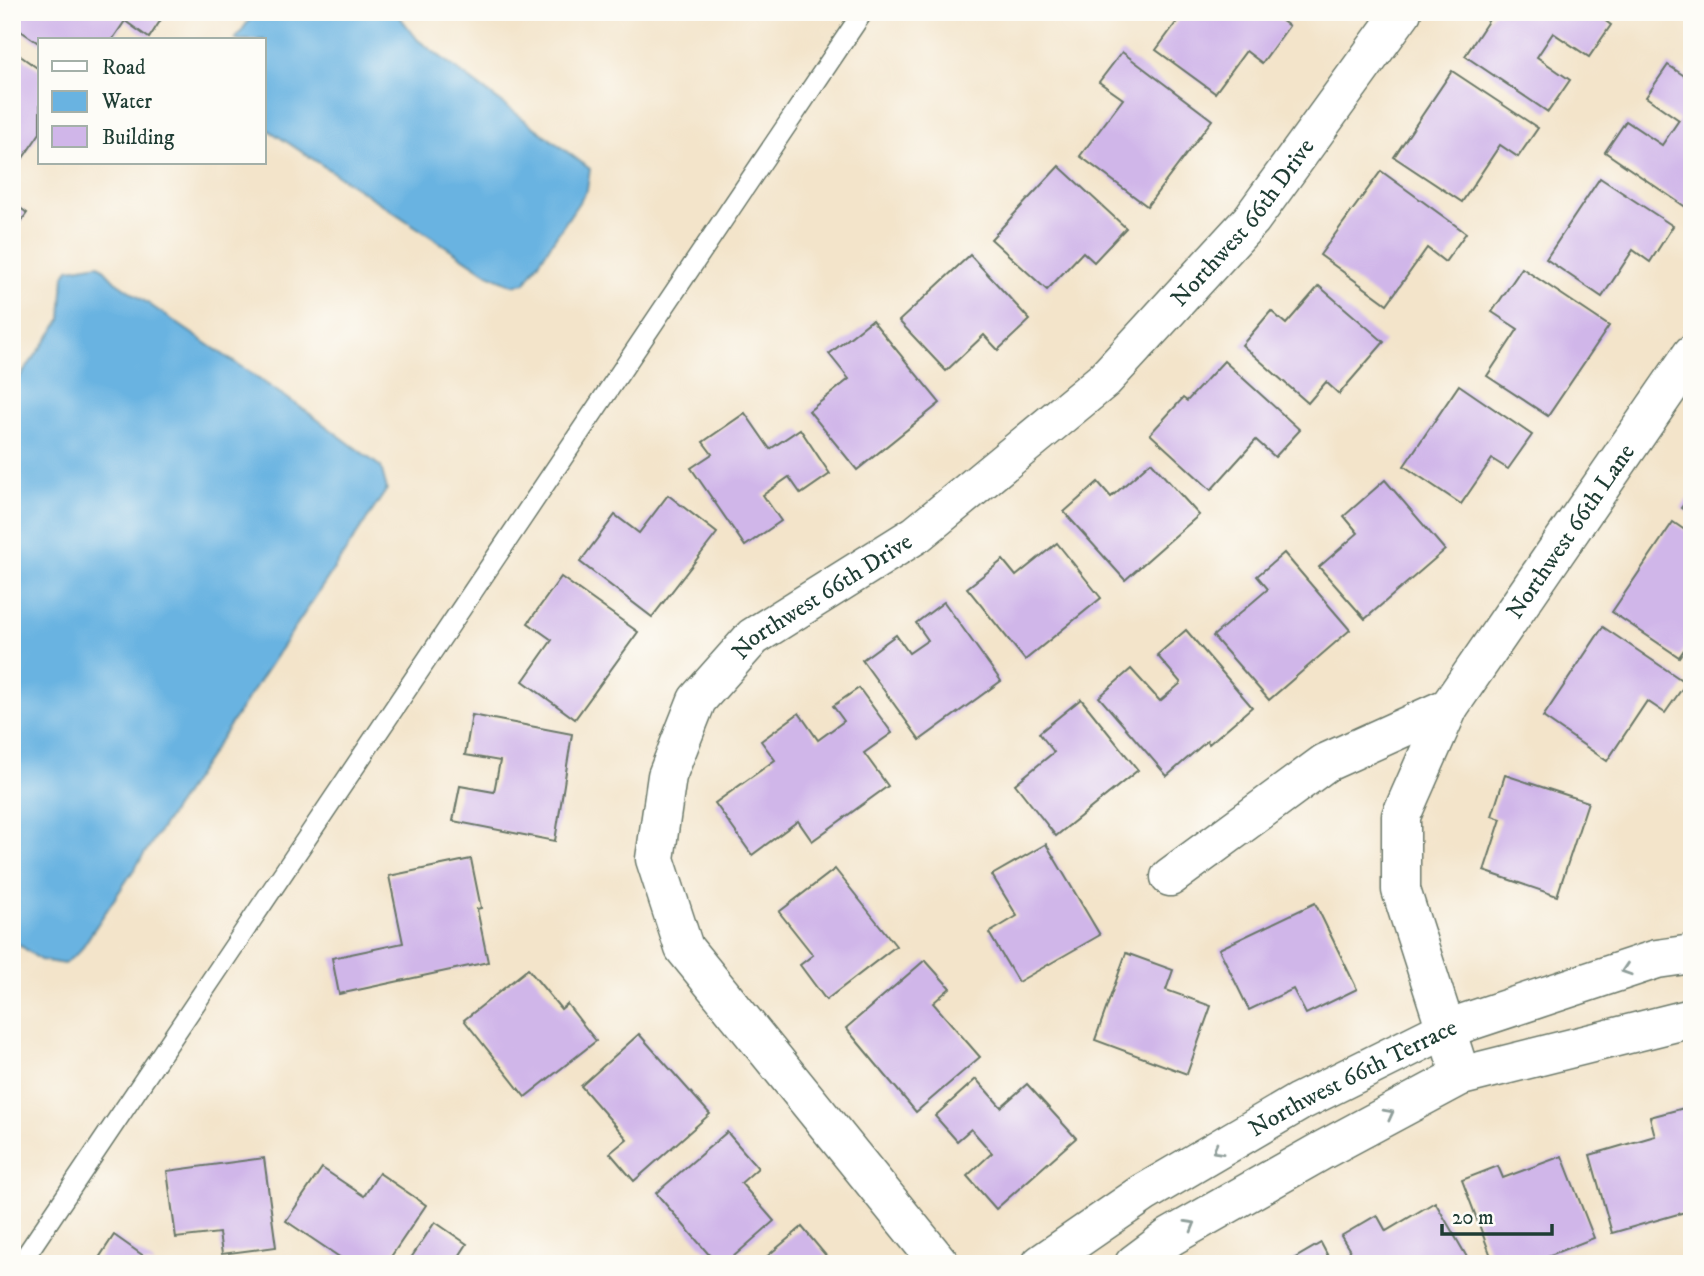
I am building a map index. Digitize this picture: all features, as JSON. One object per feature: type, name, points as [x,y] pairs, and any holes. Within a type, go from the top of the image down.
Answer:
[{"type":"street","name":"Northwest 66th Drive","points":[[940,1264],[684,948],[655,859],[667,776],[697,700],[752,636],[916,534],[1104,380],[1251,220],[1402,12]]},
{"type":"street","name":"Northwest 66th Lane","points":[[1461,1076],[1401,890],[1401,816],[1449,707],[1692,354]]},
{"type":"street","points":[[1170,877],[1325,763],[1449,707]]},
{"type":"street","name":"Northwest 66th Terrace","points":[[1041,1264],[1144,1193],[1299,1102],[1446,1029],[1657,959],[1692,954]]},
{"type":"street","name":"Northwest 66th Terrace","points":[[1134,1264],[1170,1237],[1461,1076],[1692,1018]]},
{"type":"lane","points":[[20,1264],[863,12]]},
{"type":"water","points":[[255,12],[396,12],[418,40],[590,169],[587,190],[525,283],[513,285],[488,274],[266,128],[266,38],[236,38]]},
{"type":"water","points":[[99,264],[115,281],[306,411],[381,467],[387,489],[79,952],[64,964],[40,960],[12,939],[12,388],[61,320],[64,276],[69,269]]},
{"type":"building","points":[[16,12],[166,12],[149,38],[125,21],[113,38],[38,38],[38,43],[12,25]]},
{"type":"building","points":[[1184,12],[1270,12],[1289,26],[1262,63],[1246,51],[1215,93],[1156,50]]},
{"type":"building","points":[[1494,12],[1593,12],[1611,25],[1589,57],[1553,33],[1537,57],[1570,80],[1548,112],[1465,56]]},
{"type":"building","points":[[12,50],[38,69],[38,136],[12,174]]},
{"type":"building","points":[[1122,52],[1212,120],[1147,206],[1080,156],[1123,99],[1099,82]]},
{"type":"building","points":[[1668,65],[1692,81],[1690,210],[1605,152],[1626,121],[1662,145],[1679,120],[1646,97]]},
{"type":"building","points":[[1452,71],[1538,128],[1518,157],[1500,145],[1462,202],[1394,157]]},
{"type":"building","points":[[1059,166],[1126,228],[1094,262],[1083,252],[1047,290],[991,239]]},
{"type":"building","points":[[1381,171],[1466,233],[1445,262],[1427,248],[1387,304],[1320,255]]},
{"type":"building","points":[[1600,178],[1673,226],[1650,262],[1633,250],[1602,297],[1546,259]]},
{"type":"building","points":[[12,202],[27,213],[12,234]]},
{"type":"building","points":[[970,255],[1030,320],[998,350],[984,335],[946,371],[899,321]]},
{"type":"building","points":[[1522,268],[1609,326],[1548,416],[1487,376],[1518,329],[1492,312]]},
{"type":"building","points":[[1319,286],[1384,342],[1339,394],[1326,382],[1308,403],[1242,345],[1271,311],[1286,324]]},
{"type":"building","points":[[872,320],[940,403],[857,470],[809,411],[849,379],[829,354]]},
{"type":"building","points":[[1224,361],[1300,430],[1275,457],[1256,440],[1211,490],[1150,434],[1183,398],[1187,401]]},
{"type":"building","points":[[1459,385],[1532,435],[1508,469],[1492,459],[1461,504],[1404,466]]},
{"type":"building","points":[[745,413],[770,449],[800,429],[830,474],[801,494],[789,477],[763,495],[781,521],[745,546],[691,468],[712,454],[703,442]]},
{"type":"building","points":[[1151,462],[1199,515],[1125,580],[1064,512],[1098,482],[1111,497]]},
{"type":"building","points":[[1385,480],[1445,550],[1365,619],[1319,567],[1358,533],[1344,516]]},
{"type":"building","points":[[1692,493],[1692,515],[1681,508]]},
{"type":"building","points":[[668,495],[717,533],[652,617],[580,562],[615,515],[639,533]]},
{"type":"building","points":[[1673,522],[1692,535],[1692,638],[1679,657],[1612,612]]},
{"type":"building","points":[[1057,543],[1101,598],[1025,660],[967,588],[1003,560],[1016,576]]},
{"type":"building","points":[[1284,553],[1350,630],[1269,700],[1213,636],[1268,589],[1257,576]]},
{"type":"building","points":[[561,577],[638,632],[575,719],[523,681],[552,640],[528,623]]},
{"type":"building","points":[[944,602],[1001,681],[920,740],[862,660],[896,635],[909,653],[928,640],[916,623]]},
{"type":"building","points":[[1603,627],[1686,683],[1665,713],[1647,701],[1607,761],[1543,717]]},
{"type":"building","points":[[1186,630],[1252,707],[1167,776],[1099,697],[1131,669],[1160,701],[1181,683],[1157,655]]},
{"type":"building","points":[[859,688],[892,733],[864,753],[888,786],[812,841],[798,821],[752,855],[715,803],[775,760],[761,741],[799,713],[818,740],[844,721],[833,706]]},
{"type":"building","points":[[1081,699],[1138,770],[1056,836],[1015,784],[1054,752],[1039,733]]},
{"type":"building","points":[[472,715],[572,734],[555,841],[453,821],[460,786],[494,792],[500,761],[465,755]]},
{"type":"building","points":[[1505,775],[1588,802],[1557,896],[1484,871],[1501,819],[1492,816]]},
{"type":"building","points":[[1046,844],[1100,935],[1018,982],[989,933],[1017,916],[992,875]]},
{"type":"building","points":[[471,859],[481,908],[477,909],[488,962],[339,994],[332,958],[403,943],[389,876]]},
{"type":"building","points":[[835,869],[896,946],[826,1000],[800,965],[813,955],[779,912]]},
{"type":"building","points":[[1315,903],[1357,989],[1306,1014],[1293,989],[1249,1010],[1219,949]]},
{"type":"building","points":[[1126,953],[1173,970],[1166,990],[1211,1006],[1187,1074],[1095,1040]]},
{"type":"building","points":[[925,960],[950,988],[933,1003],[980,1057],[916,1112],[846,1028]]},
{"type":"building","points":[[528,969],[561,1009],[567,1004],[596,1041],[525,1097],[464,1020]]},
{"type":"building","points":[[639,1034],[710,1114],[634,1181],[610,1153],[627,1139],[581,1086]]},
{"type":"building","points":[[976,1079],[1001,1107],[1027,1084],[1076,1138],[996,1209],[967,1176],[992,1153],[971,1129],[957,1141],[935,1116]]},
{"type":"building","points":[[1684,1108],[1692,1135],[1692,1210],[1612,1233],[1590,1155],[1655,1136],[1650,1117]]},
{"type":"building","points":[[727,1132],[758,1168],[741,1183],[774,1221],[725,1264],[717,1264],[656,1193]]},
{"type":"building","points":[[1562,1156],[1594,1238],[1527,1264],[1494,1264],[1462,1180],[1498,1166],[1503,1178]]},
{"type":"building","points":[[264,1158],[276,1247],[222,1254],[219,1233],[176,1238],[167,1171]]},
{"type":"building","points":[[322,1168],[364,1196],[379,1173],[426,1205],[386,1264],[350,1264],[286,1221]]},
{"type":"building","points":[[1435,1202],[1471,1264],[1358,1264],[1341,1236],[1377,1215],[1386,1231]]},
{"type":"building","points":[[435,1222],[467,1244],[454,1264],[407,1264]]},
{"type":"building","points":[[802,1227],[833,1264],[758,1264]]},
{"type":"building","points":[[114,1235],[155,1264],[95,1264]]},
{"type":"building","points":[[1321,1243],[1332,1264],[1285,1264]]}]
